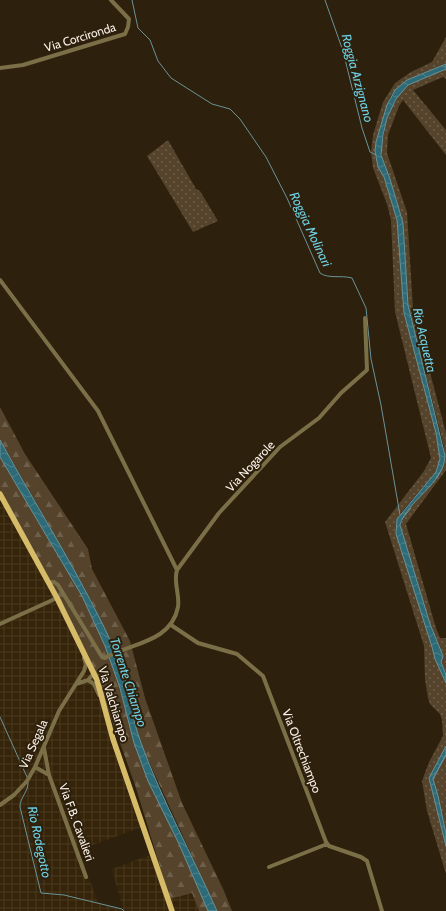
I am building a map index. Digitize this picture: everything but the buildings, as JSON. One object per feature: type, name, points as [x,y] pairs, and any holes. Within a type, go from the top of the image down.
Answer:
[{"type":"main road","name":"Via Valchiampo","points":[[0,494],[57,598],[94,673],[114,739],[172,911]]},
{"type":"street","name":"Via Corcironda","points":[[0,68],[23,65],[125,34],[128,28],[129,19],[111,0]]},
{"type":"street","points":[[0,280],[98,411],[176,570],[175,576],[179,598],[178,608],[171,625],[153,638],[123,652],[102,657],[58,585],[54,582],[49,583]]},
{"type":"street","name":"Via Nogarole","points":[[176,570],[219,513],[280,447],[319,418],[341,393],[367,370],[365,318]]},
{"type":"street","points":[[0,624],[57,598]]},
{"type":"street","name":"Via Oltrechiampo","points":[[171,625],[198,643],[238,654],[263,676],[328,844]]},
{"type":"street","points":[[79,641],[86,664],[82,674],[94,673]]},
{"type":"street","points":[[76,684],[88,680],[94,673]]},
{"type":"street","name":"Via Segala","points":[[0,805],[21,789],[35,767],[59,711],[82,674]]},
{"type":"street","points":[[88,680],[94,684],[104,707]]},
{"type":"street","name":"Via F.B. Cavalieri","points":[[44,747],[49,775],[86,877]]},
{"type":"street","name":"Via F.B. Cavalieri","points":[[35,767],[49,775]]},
{"type":"street","points":[[269,867],[328,844],[361,857],[367,861],[382,911]]},
{"type":"shaded area","points":[[0,494],[91,662],[142,827],[79,850],[98,903],[123,909],[112,869],[155,853],[192,893],[199,911],[0,911]]},
{"type":"green space","points":[[446,37],[446,64],[408,80],[390,97],[375,151],[397,220],[404,314],[436,433],[440,459],[436,472],[399,515],[396,534],[435,659],[446,683],[446,746],[429,778],[446,846],[446,874],[427,811],[422,781],[429,762],[443,736],[442,720],[440,714],[430,704],[428,698],[425,679],[424,646],[385,522],[424,471],[431,458],[395,312],[391,220],[387,204],[373,168],[371,152],[373,135],[383,102],[395,83],[411,72],[432,62]]},
{"type":"green space","points":[[446,69],[446,79],[443,77],[413,90],[446,130],[446,155],[403,100],[399,106],[388,135],[387,153],[407,212],[413,308],[446,433],[446,470],[406,524],[436,628],[440,638],[446,638],[446,675],[441,662],[439,646],[430,624],[400,527],[405,513],[438,475],[444,447],[408,305],[403,223],[390,179],[384,167],[381,150],[387,118],[399,94],[408,85]]},
{"type":"green space","points":[[168,140],[196,189],[200,191],[218,221],[193,232],[147,156]]},
{"type":"green space","points":[[0,407],[25,454],[88,549],[92,569],[130,641],[145,698],[182,803],[232,911],[217,911],[140,742],[129,703],[123,670],[117,656],[90,598],[0,440]]},
{"type":"green space","points":[[0,457],[82,596],[105,646],[120,688],[134,743],[148,781],[179,844],[208,911],[199,911],[192,893],[170,899],[135,785],[91,662],[0,494]]},
{"type":"green space","points":[[446,754],[446,834],[433,779]]},
{"type":"water","points":[[446,64],[446,69],[408,85],[396,99],[387,118],[383,135],[381,155],[403,223],[408,305],[445,456],[439,475],[410,507],[400,525],[430,624],[443,656],[441,662],[446,675],[446,683],[435,659],[396,534],[397,519],[436,472],[440,459],[436,433],[404,313],[397,220],[384,177],[378,167],[375,151],[376,142],[387,105],[395,90],[407,80]]},
{"type":"water","points":[[0,440],[76,573],[117,655],[124,676],[137,732],[149,764],[217,911],[208,911],[179,844],[148,781],[134,743],[120,688],[105,646],[82,596],[0,457]]},
{"type":"water","points":[[446,746],[446,754],[433,779],[446,834],[446,846],[429,778]]},
{"type":"waterway","name":"Roggia Molinari","points":[[132,0],[138,28],[150,40],[158,61],[171,78],[212,104],[230,109],[240,119],[266,157],[287,198],[320,273],[327,276],[352,278],[366,308],[371,359],[381,405],[400,515]]},
{"type":"waterway","name":"Roggia Arzignano","points":[[325,0],[343,51],[362,128],[370,152],[376,155]]},
{"type":"waterway","name":"Rio Acquetta","points":[[436,478],[442,469]]},
{"type":"waterway","name":"Rio Acquetta","points":[[402,519],[411,508]]},
{"type":"waterway","name":"Rio Rodegotto","points":[[0,717],[27,777]]},
{"type":"waterway","name":"Rio Acquetta","points":[[433,779],[446,755]]},
{"type":"waterway","name":"Rio Rodegotto","points":[[28,782],[27,788],[20,803],[20,807],[41,893],[64,895],[122,909],[124,911]]},
{"type":"water label","name":"Torrente Chiampo","points":[[129,682]]}]
